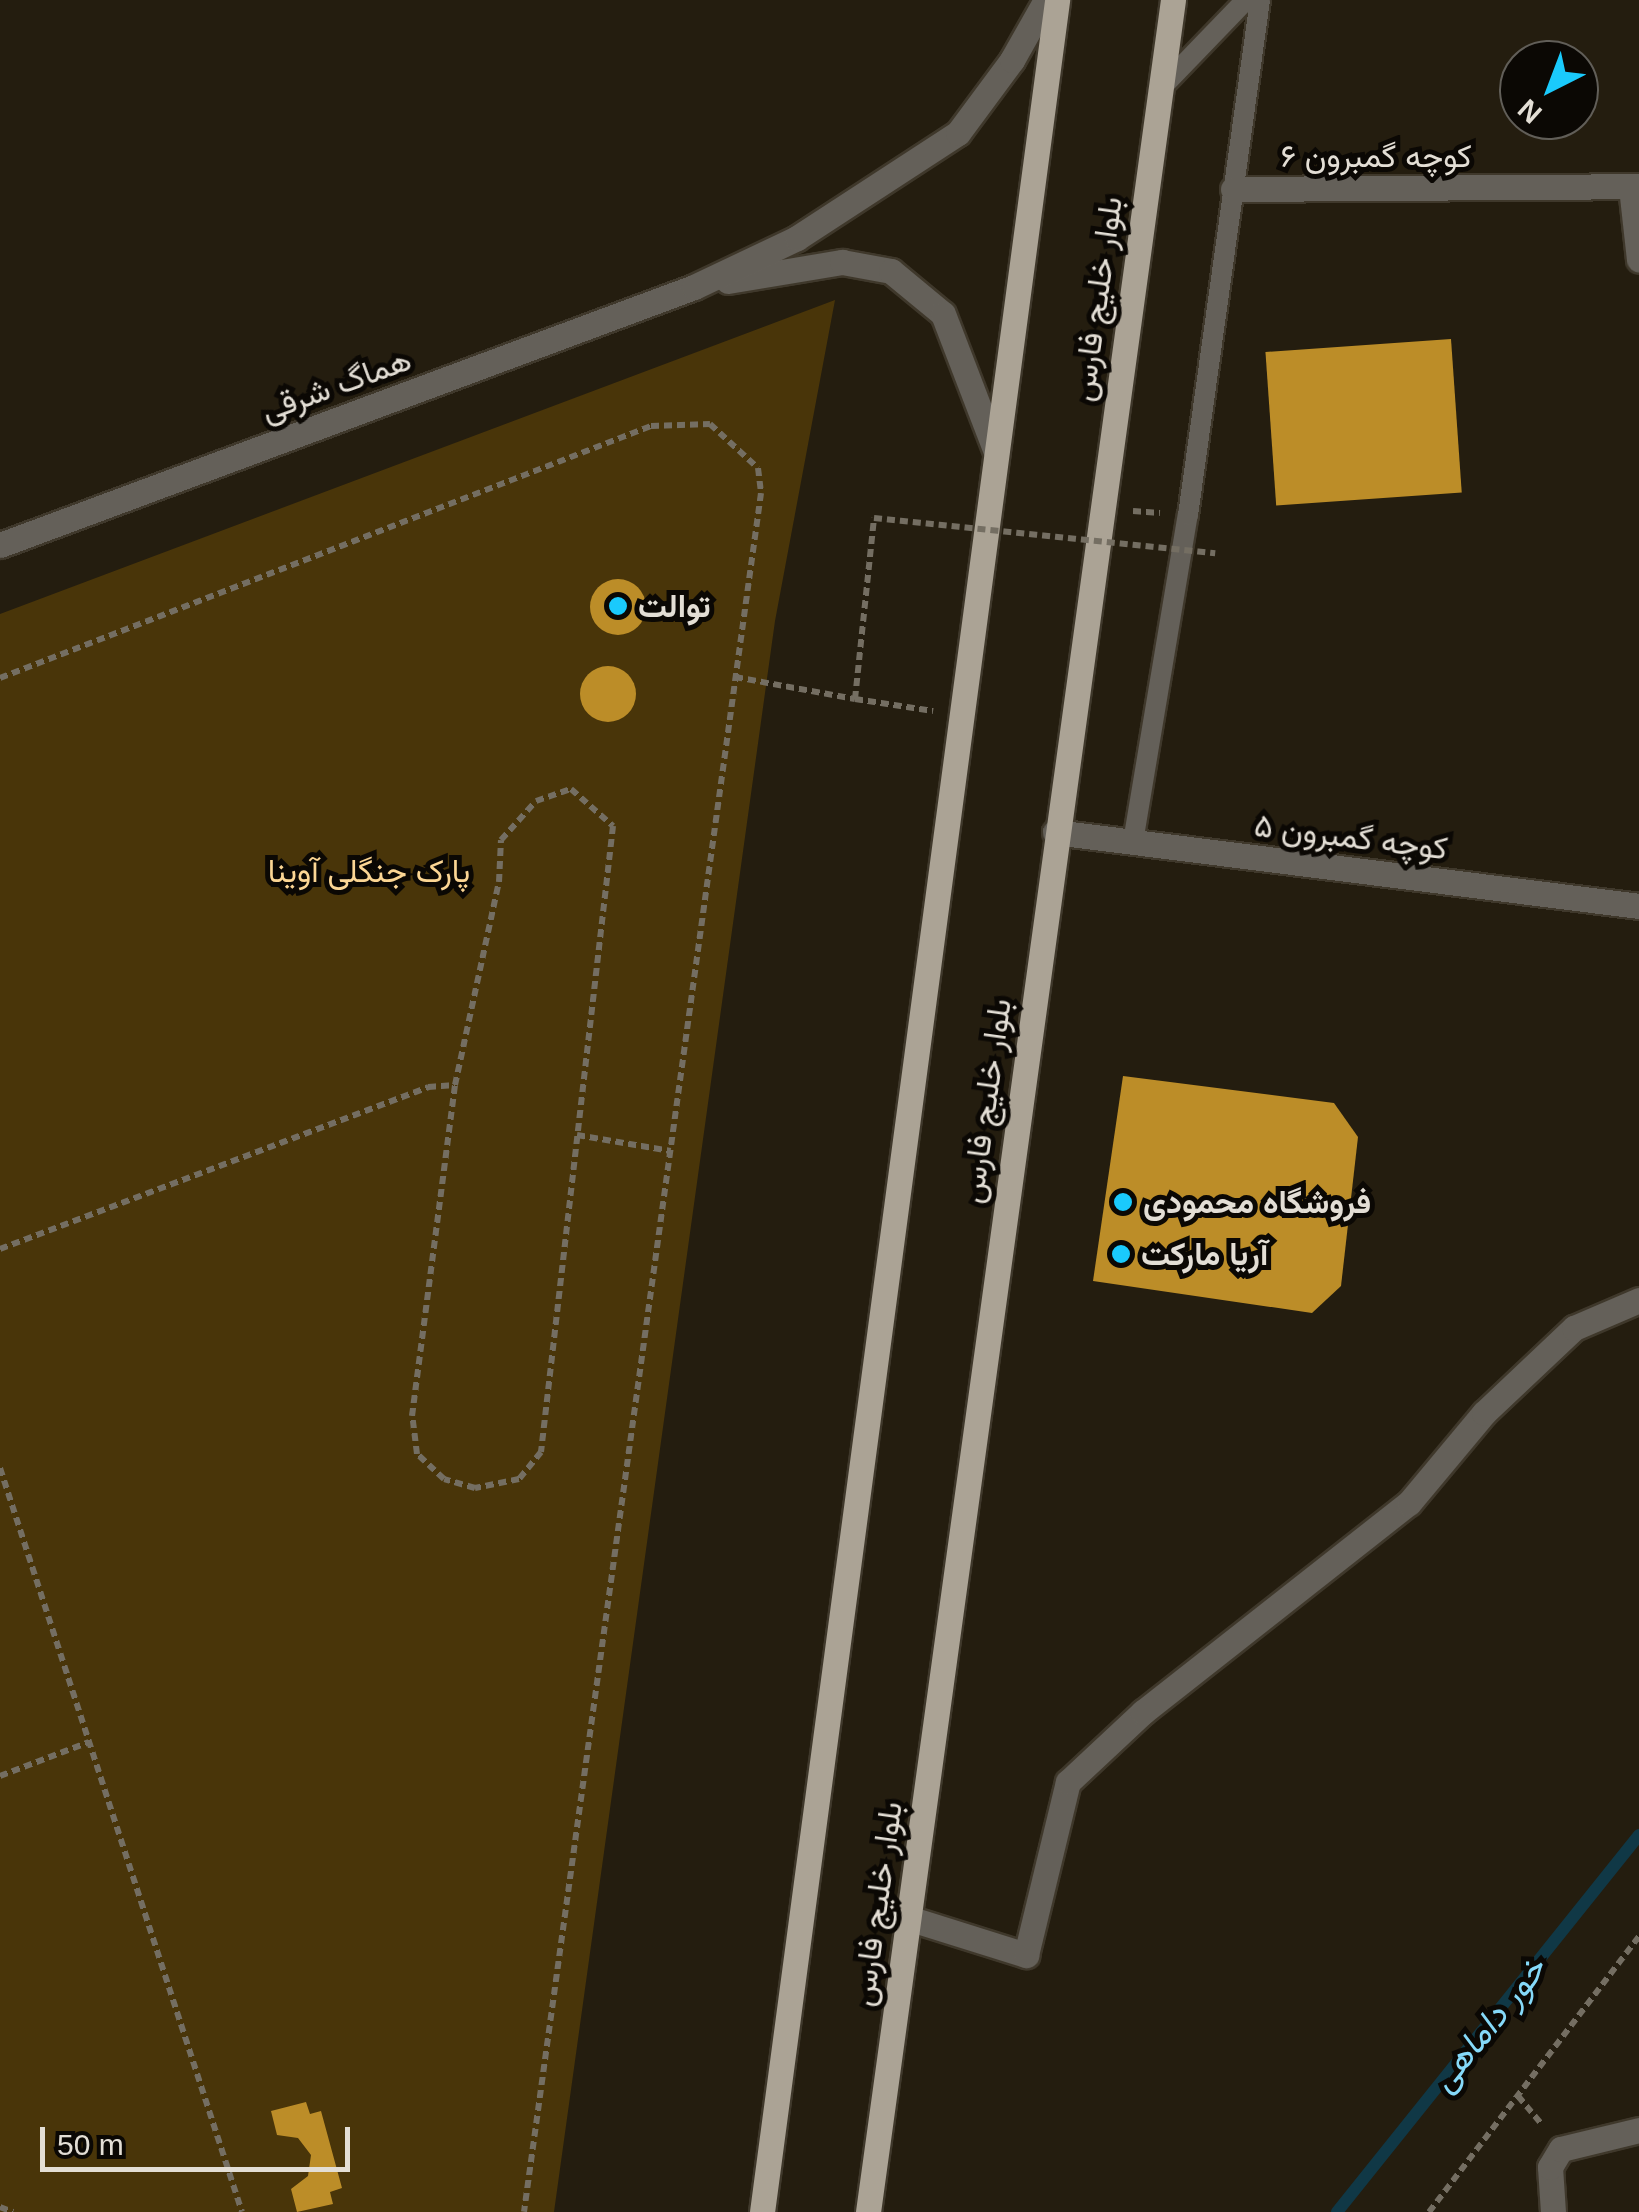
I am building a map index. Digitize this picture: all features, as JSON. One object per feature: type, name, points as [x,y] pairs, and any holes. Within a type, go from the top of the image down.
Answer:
[{"type":"main road","points":[[762,2212],[1057,0]]},
{"type":"main road","name":"بلوار خلیج فارس","points":[[868,2212],[1055,832],[1173,0]]},
{"type":"street","name":"هماگ شرقی","points":[[0,545],[694,287],[856,204],[958,132],[1025,37],[1046,0]]},
{"type":"street","name":"کوچه گمبرون ۶","points":[[1233,189],[1635,187]]},
{"type":"street","points":[[1635,187],[1639,260]]},
{"type":"street","name":"هماگ شرقی","points":[[694,287],[842,262],[891,271],[943,314],[996,452]]},
{"type":"street","name":"کوچه گمبرون ۵","points":[[1055,832],[1639,906]]},
{"type":"street","points":[[908,1918],[1026,1955],[1068,1782],[1143,1712],[1409,1503],[1484,1412],[1574,1328],[1639,1300]]},
{"type":"street","points":[[1554,2212],[1550,2167],[1562,2149],[1639,2130]]},
{"type":"lane","points":[[1160,90],[1246,0]]},
{"type":"lane","points":[[1132,842],[1188,515],[1260,0]]},
{"type":"path","points":[[0,678],[651,426],[686,422],[729,436],[758,468],[761,494],[524,2212]]},
{"type":"path","points":[[1101,510],[1188,515]]},
{"type":"path","points":[[856,699],[874,518],[1216,554]]},
{"type":"path","points":[[735,677],[961,715]]},
{"type":"path","points":[[571,788],[613,826],[540,1452],[519,1479],[500,1488],[444,1478],[418,1454],[412,1416],[455,1085],[499,882],[501,840],[536,801],[571,788]]},
{"type":"path","points":[[0,1248],[428,1088],[455,1085]]},
{"type":"path","points":[[577,1135],[670,1151]]},
{"type":"path","points":[[0,1468],[242,2212]]},
{"type":"path","points":[[0,1776],[89,1742]]},
{"type":"path","points":[[1428,2212],[1639,1936]]},
{"type":"path","points":[[0,2207],[12,2212]]},
{"type":"green space","name":"پارک جنگلی آوینا","points":[[835,300],[775,621],[554,2212],[0,2212],[0,614]]},
{"type":"building","points":[[1451,339],[1462,493],[1276,506],[1265,352]]},
{"type":"building","name":"توالت","points":[[618,579],[638,587],[646,607],[638,627],[618,635],[598,627],[590,607],[598,587]]},
{"type":"building","name":"توالت","points":[[608,666],[628,674],[636,694],[628,714],[608,722],[588,714],[580,694],[588,674]]},
{"type":"building","points":[[1123,1076],[1334,1103],[1358,1137],[1341,1286],[1312,1313],[1093,1281]]},
{"type":"building","points":[[306,2102],[310,2114],[321,2111],[342,2188],[330,2192],[333,2204],[297,2212],[291,2189],[308,2176],[311,2155],[298,2138],[277,2135],[271,2111]]},
{"type":"waterway","name":"خور داماهی","points":[[1337,2212],[1639,1835]]},
{"type":"place","name":"توالت","points":[[618,606]]},
{"type":"place","name":"فروشگاه محمودی","points":[[1123,1202]]},
{"type":"place","name":"آریا مارکت","points":[[1121,1254]]}]
